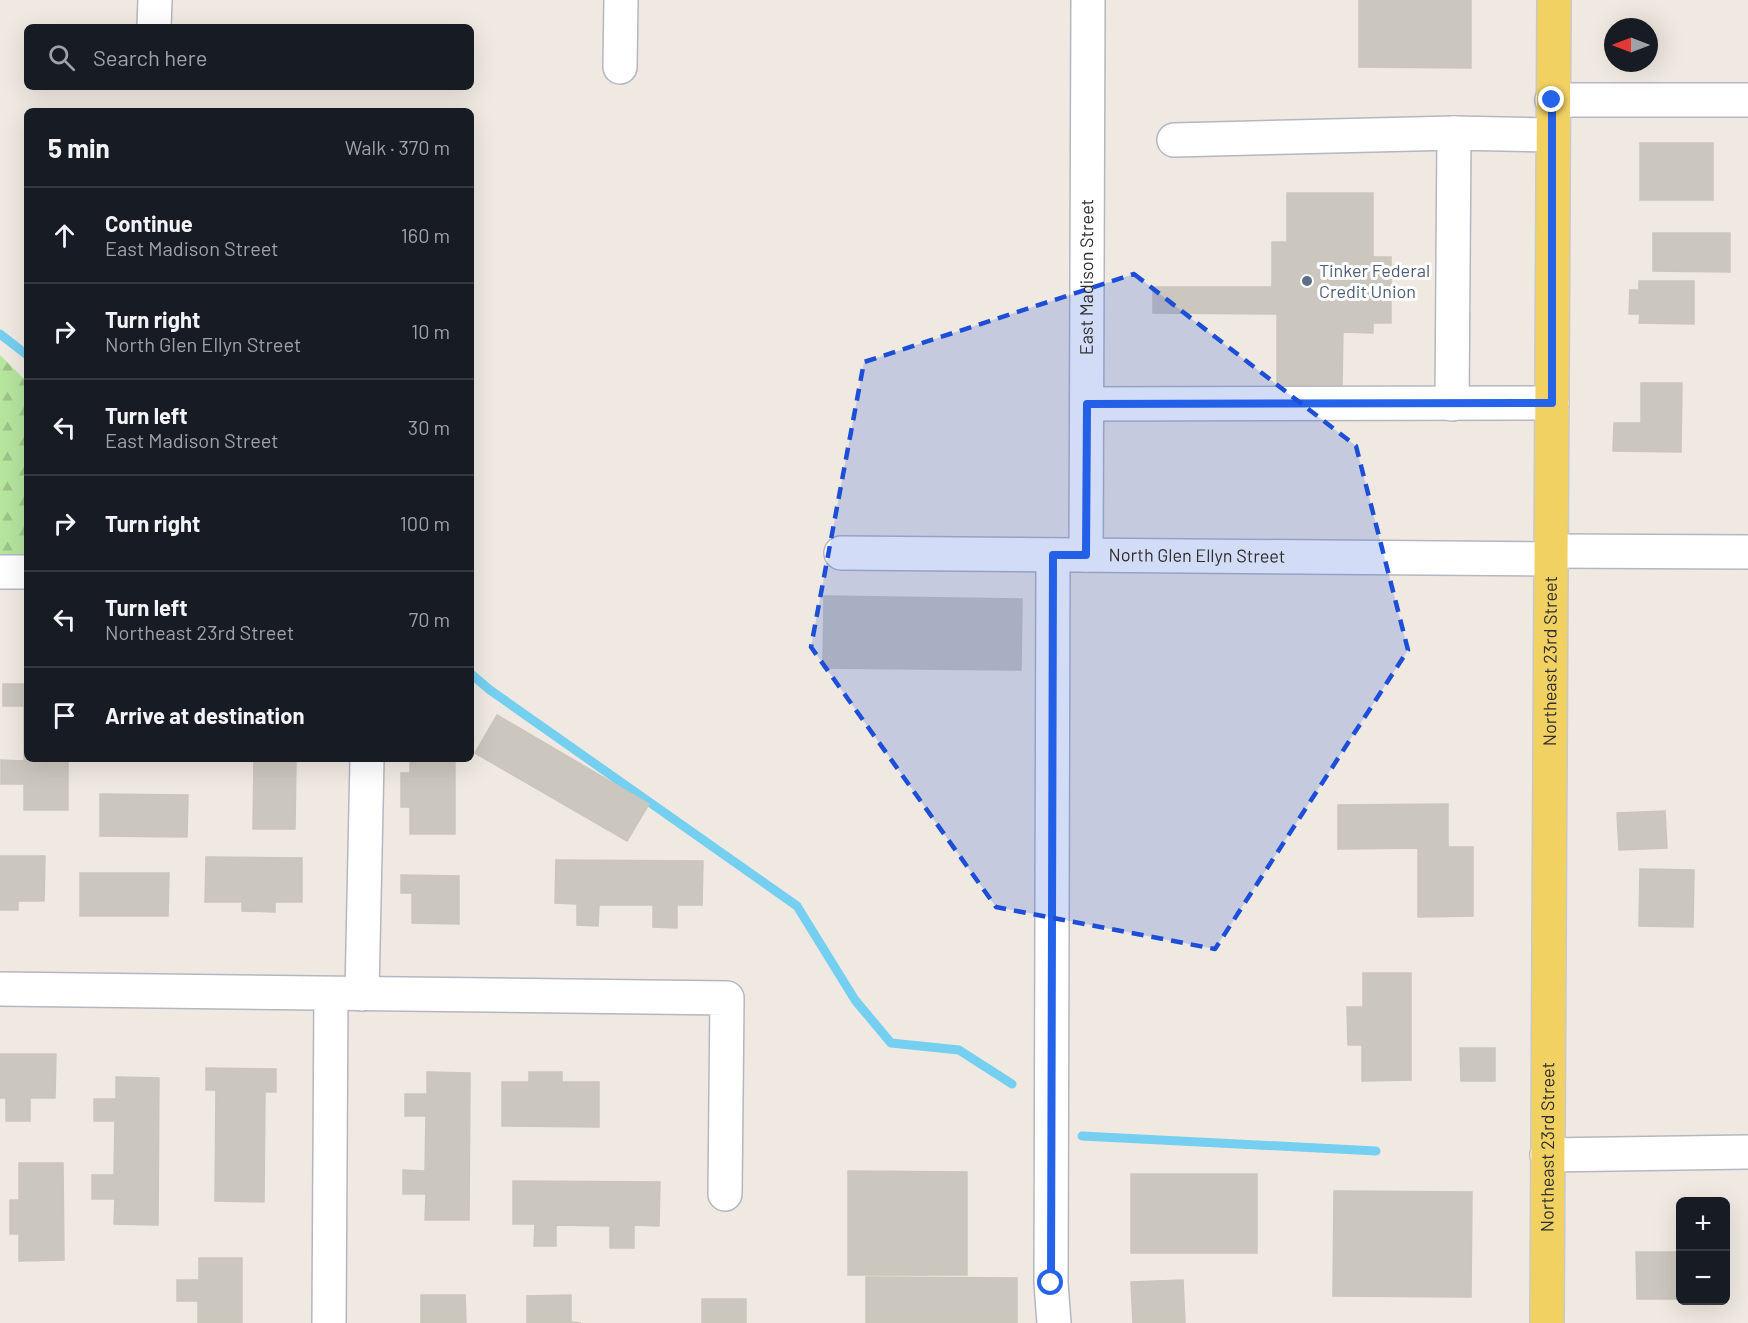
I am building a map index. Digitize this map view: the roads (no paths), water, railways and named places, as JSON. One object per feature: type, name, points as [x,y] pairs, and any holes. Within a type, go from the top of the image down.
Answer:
[{"type":"main road","name":"Northeast 23rd Street","points":[[1547,1323],[1554,0]]},
{"type":"street","points":[[154,0],[154,24]]},
{"type":"street","points":[[621,0],[621,67]]},
{"type":"street","name":"East Madison Street","points":[[1086,555],[1088,0]]},
{"type":"street","points":[[1552,100],[1748,100]]},
{"type":"street","points":[[1452,404],[1454,133]]},
{"type":"street","points":[[1174,140],[1454,133],[1552,135]]},
{"type":"street","points":[[1087,404],[1552,403]]},
{"type":"street","name":"North Glen Ellyn Street","points":[[841,553],[1551,555],[1748,552]]},
{"type":"street","points":[[1053,555],[1051,1283],[1054,1323]]},
{"type":"street","points":[[0,572],[24,572]]},
{"type":"street","points":[[329,1323],[346,994],[367,762]]},
{"type":"street","points":[[0,989],[727,998],[725,1194]]},
{"type":"street","points":[[1547,1155],[1748,1152]]},
{"type":"waterway","points":[[0,334],[24,353]]},
{"type":"waterway","points":[[474,677],[797,906],[855,1000],[891,1043],[959,1050],[1012,1084]]},
{"type":"waterway","points":[[1082,1136],[1376,1151]]},
{"type":"place","name":"Tinker Federal Credit Union","points":[[1307,281]]}]
